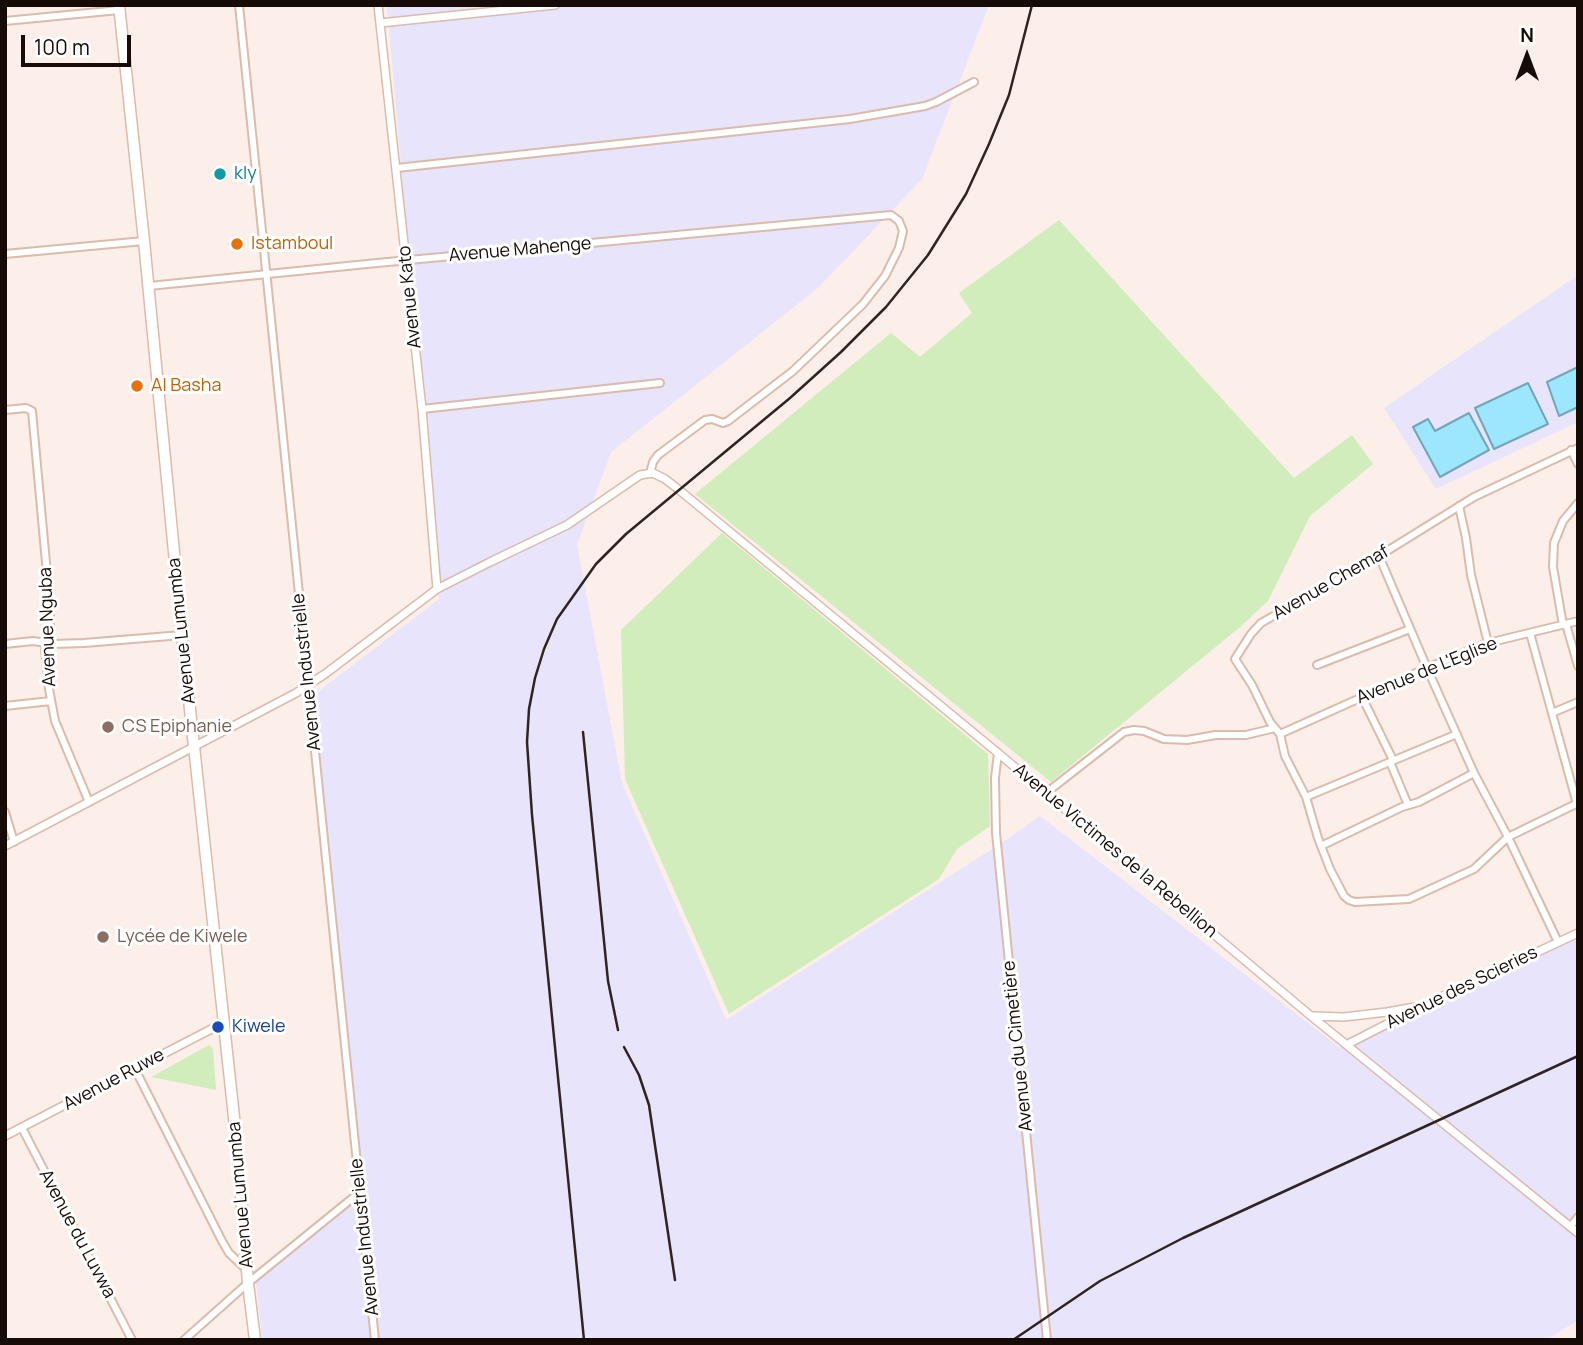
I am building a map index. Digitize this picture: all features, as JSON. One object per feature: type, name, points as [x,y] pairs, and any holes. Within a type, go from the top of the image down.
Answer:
[{"type":"highway","name":"Avenue Lumumba","points":[[119,7],[255,1340]]},
{"type":"street","name":"Avenue Industrielle","points":[[239,5],[375,1340]]},
{"type":"street","name":"Avenue Kato","points":[[378,5],[422,409],[437,589]]},
{"type":"street","points":[[380,23],[555,5]]},
{"type":"street","points":[[5,22],[119,7]]},
{"type":"street","points":[[397,169],[877,115],[925,106],[974,82]]},
{"type":"street","name":"Avenue Mahenge","points":[[149,286],[891,215],[899,221],[902,231],[899,248],[885,276],[863,304],[784,379],[728,421],[705,421],[658,455],[650,473]]},
{"type":"street","points":[[5,254],[144,241]]},
{"type":"street","points":[[422,409],[660,383]]},
{"type":"street","name":"Avenue Nguba","points":[[5,410],[26,408],[32,411],[50,606],[50,626],[45,651],[51,701],[54,721],[89,802]]},
{"type":"street","points":[[1575,449],[1578,464]]},
{"type":"street","name":"Avenue Chemaf","points":[[1508,837],[1474,869],[1409,899],[1349,900],[1330,869],[1306,797],[1286,757],[1277,731],[1236,659],[1261,623],[1495,486],[1575,449]]},
{"type":"street","points":[[5,846],[309,686],[437,589],[567,525],[635,478],[650,473]]},
{"type":"street","name":"Avenue Victimes de la Rebellion","points":[[650,473],[660,476],[678,489],[1311,1016],[1578,1233]]},
{"type":"street","points":[[1578,503],[1563,521],[1554,543],[1553,567],[1565,624],[1578,666]]},
{"type":"street","points":[[1459,506],[1471,575],[1488,643]]},
{"type":"street","points":[[1379,556],[1475,773],[1558,942]]},
{"type":"street","name":"Avenue de L'Eglise","points":[[1046,793],[1124,732],[1137,730],[1164,739],[1187,740],[1277,731],[1488,643],[1578,621]]},
{"type":"street","points":[[1317,665],[1410,629]]},
{"type":"street","points":[[1508,837],[1577,803],[1530,633]]},
{"type":"street","points":[[5,644],[84,643],[183,635]]},
{"type":"street","points":[[1362,697],[1392,761],[1408,805]]},
{"type":"street","points":[[5,706],[51,701]]},
{"type":"street","points":[[1552,713],[1578,702]]},
{"type":"street","points":[[1306,797],[1457,734]]},
{"type":"street","name":"Avenue du Cimetière","points":[[998,753],[995,778],[996,833],[1047,1340]]},
{"type":"street","points":[[1321,846],[1384,815],[1419,802],[1475,773]]},
{"type":"street","points":[[5,812],[14,842]]},
{"type":"street","name":"Avenue des Scieries","points":[[1348,1044],[1426,1004],[1578,933]]},
{"type":"street","points":[[1311,1016],[1344,1017],[1426,1004]]},
{"type":"street","name":"Avenue Ruwe","points":[[5,1136],[223,1023]]},
{"type":"street","points":[[135,1069],[222,1241],[229,1253],[247,1270]]},
{"type":"street","name":"Avenue du Luvwa","points":[[22,1128],[132,1340]]},
{"type":"street","points":[[184,1340],[248,1283],[360,1192]]},
{"type":"street","points":[[1570,1227],[1578,1217]]},
{"type":"shaded area","points":[[387,5],[989,5],[922,179],[818,288],[611,452],[577,545],[622,783],[726,1020],[1040,816],[1339,1047],[1578,938],[1578,1320],[1546,1340],[262,1340],[256,1282],[359,1192],[306,701],[439,599]]},
{"type":"shaded area","points":[[1578,275],[1578,422],[1436,489],[1384,408]]},
{"type":"green space","points":[[1059,220],[1294,478],[1352,435],[1373,464],[1310,516],[1268,601],[1051,782],[695,494],[891,333],[920,357],[972,313],[959,293]]},
{"type":"green space","points":[[722,533],[988,754],[990,826],[957,849],[939,879],[729,1014],[625,779],[621,630]]},
{"type":"green space","points":[[209,1045],[213,1049],[216,1090],[151,1077]]},
{"type":"water","points":[[1578,367],[1578,407],[1559,416],[1547,382]]},
{"type":"water","points":[[1528,383],[1548,424],[1494,449],[1475,408]]},
{"type":"water","points":[[1469,413],[1489,450],[1440,477],[1413,427],[1428,419],[1435,431]]},
{"type":"railway","points":[[584,1340],[527,742],[529,709],[544,649],[557,619],[596,564],[626,534],[790,398],[841,352],[886,307],[928,255],[966,194],[989,144],[1009,95],[1032,5]]},
{"type":"railway","points":[[583,732],[608,981],[618,1030]]},
{"type":"railway","points":[[624,1047],[639,1075],[649,1105],[675,1280]]},
{"type":"railway","points":[[1013,1340],[1100,1281],[1183,1238],[1578,1056]]},
{"type":"place","name":"kly","points":[[220,174]]},
{"type":"place","name":"Istamboul","points":[[237,244]]},
{"type":"place","name":"Al Basha","points":[[137,386]]},
{"type":"place","name":"CS Epiphanie","points":[[108,727]]},
{"type":"place","name":"Lycée de Kiwele","points":[[103,937]]},
{"type":"place","name":"Kiwele","points":[[218,1027]]}]
